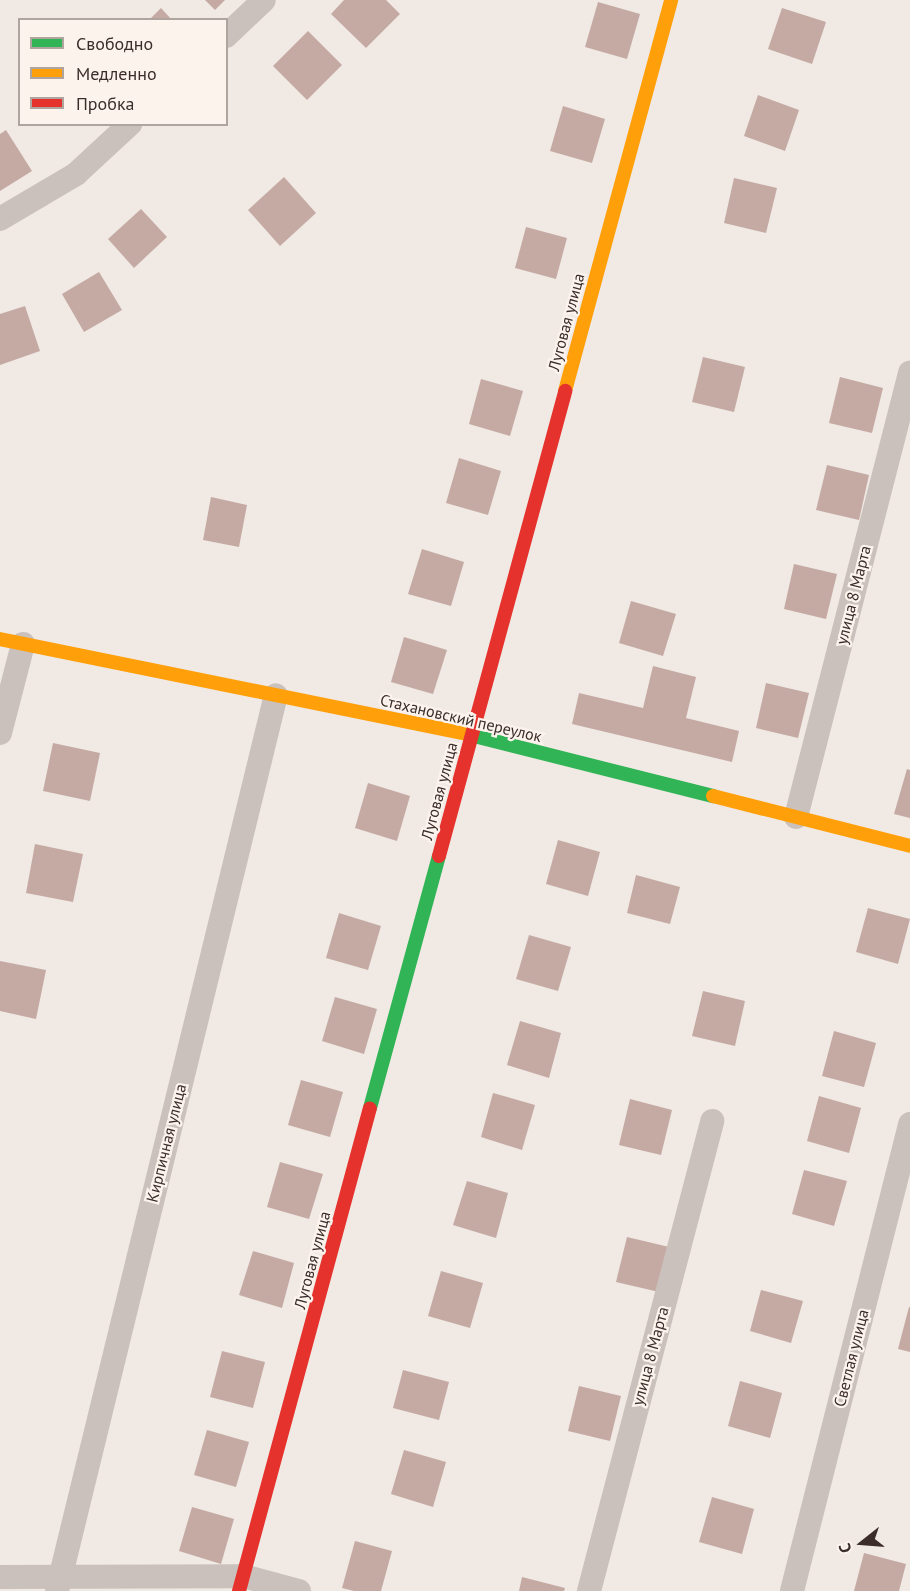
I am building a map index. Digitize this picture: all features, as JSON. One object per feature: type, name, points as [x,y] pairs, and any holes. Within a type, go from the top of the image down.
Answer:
[{"type":"street","points":[[228,34],[264,0]]},
{"type":"street","name":"Луговая улица","points":[[241,1583],[671,0]]},
{"type":"street","points":[[0,219],[76,174],[128,126]]},
{"type":"street","name":"улица 8 Марта","points":[[796,817],[910,372]]},
{"type":"street","points":[[0,733],[12,642]]},
{"type":"street","name":"Стахановский переулок","points":[[12,642],[471,735],[910,846]]},
{"type":"street","name":"Кирпичная улица","points":[[59,1584],[276,695]]},
{"type":"street","name":"улица 8 Марта","points":[[589,1591],[712,1121]]},
{"type":"street","name":"Светлая улица","points":[[792,1591],[910,1124]]},
{"type":"street","points":[[0,1577],[59,1584],[241,1583],[299,1591]]},
{"type":"building","points":[[205,0],[225,0],[215,10]]},
{"type":"building","points":[[344,0],[386,0],[400,14],[366,48],[331,14]]},
{"type":"building","points":[[598,2],[640,14],[627,59],[585,47]]},
{"type":"building","points":[[161,8],[170,18],[151,18]]},
{"type":"building","points":[[782,8],[826,22],[812,64],[768,49]]},
{"type":"building","points":[[308,31],[342,65],[307,100],[273,66]]},
{"type":"building","points":[[758,95],[799,110],[785,151],[744,136]]},
{"type":"building","points":[[563,106],[605,119],[592,163],[550,151]]},
{"type":"building","points":[[6,130],[32,171],[0,191],[0,134]]},
{"type":"building","points":[[284,177],[316,213],[280,246],[248,210]]},
{"type":"building","points":[[734,178],[777,188],[766,233],[724,223]]},
{"type":"building","points":[[141,209],[167,237],[134,268],[108,239]]},
{"type":"building","points":[[526,227],[567,238],[556,279],[515,268]]},
{"type":"building","points":[[99,272],[122,310],[84,332],[62,294]]},
{"type":"building","points":[[25,306],[40,351],[0,365],[0,314]]},
{"type":"building","points":[[703,357],[745,367],[734,412],[692,402]]},
{"type":"building","points":[[840,377],[883,388],[872,433],[829,423]]},
{"type":"building","points":[[481,379],[523,391],[510,436],[469,424]]},
{"type":"building","points":[[459,458],[501,471],[488,515],[446,503]]},
{"type":"building","points":[[827,465],[869,475],[859,520],[816,510]]},
{"type":"building","points":[[211,497],[247,505],[239,547],[203,540]]},
{"type":"building","points":[[422,549],[464,562],[451,606],[408,594]]},
{"type":"building","points":[[794,564],[837,574],[826,619],[784,609]]},
{"type":"building","points":[[631,601],[676,614],[663,656],[619,643]]},
{"type":"building","points":[[404,637],[447,650],[433,694],[391,682]]},
{"type":"building","points":[[653,666],[696,677],[686,718],[739,731],[732,762],[572,724],[579,693],[643,708]]},
{"type":"building","points":[[766,683],[809,693],[798,738],[756,728]]},
{"type":"building","points":[[53,743],[100,753],[90,801],[43,791]]},
{"type":"building","points":[[907,769],[910,770],[910,818],[894,814]]},
{"type":"building","points":[[368,783],[410,796],[397,841],[355,828]]},
{"type":"building","points":[[558,840],[600,852],[588,896],[546,884]]},
{"type":"building","points":[[35,844],[83,854],[73,902],[26,893]]},
{"type":"building","points":[[636,875],[680,887],[670,924],[627,913]]},
{"type":"building","points":[[868,908],[910,919],[898,964],[856,952]]},
{"type":"building","points":[[339,913],[381,926],[368,970],[326,958]]},
{"type":"building","points":[[529,935],[571,947],[558,991],[516,979]]},
{"type":"building","points":[[0,961],[46,970],[36,1019],[0,1011]]},
{"type":"building","points":[[703,991],[745,1001],[735,1046],[692,1036]]},
{"type":"building","points":[[335,997],[377,1009],[364,1054],[322,1041]]},
{"type":"building","points":[[520,1021],[561,1033],[549,1078],[507,1065]]},
{"type":"building","points":[[834,1031],[876,1043],[864,1087],[822,1076]]},
{"type":"building","points":[[301,1080],[343,1092],[330,1137],[288,1125]]},
{"type":"building","points":[[493,1093],[535,1105],[522,1150],[481,1137]]},
{"type":"building","points":[[819,1096],[861,1108],[849,1153],[807,1141]]},
{"type":"building","points":[[630,1099],[672,1110],[661,1155],[619,1145]]},
{"type":"building","points":[[280,1162],[323,1174],[309,1219],[267,1207]]},
{"type":"building","points":[[804,1170],[847,1181],[834,1226],[792,1214]]},
{"type":"building","points":[[467,1181],[508,1193],[496,1238],[453,1225]]},
{"type":"building","points":[[627,1237],[669,1247],[659,1292],[616,1282]]},
{"type":"building","points":[[253,1251],[294,1263],[282,1308],[239,1295]]},
{"type":"building","points":[[441,1271],[483,1283],[470,1328],[428,1316]]},
{"type":"building","points":[[761,1290],[803,1301],[791,1343],[750,1331]]},
{"type":"building","points":[[910,1307],[910,1352],[898,1349]]},
{"type":"building","points":[[222,1351],[265,1362],[253,1408],[210,1397]]},
{"type":"building","points":[[403,1370],[449,1382],[439,1420],[393,1408]]},
{"type":"building","points":[[740,1381],[782,1393],[770,1438],[728,1426]]},
{"type":"building","points":[[579,1386],[621,1396],[610,1441],[568,1431]]},
{"type":"building","points":[[207,1430],[249,1442],[236,1487],[194,1475]]},
{"type":"building","points":[[404,1450],[446,1462],[433,1507],[391,1494]]},
{"type":"building","points":[[712,1497],[754,1509],[742,1554],[699,1542]]},
{"type":"building","points":[[192,1507],[234,1519],[221,1564],[179,1551]]},
{"type":"building","points":[[355,1541],[392,1551],[381,1591],[354,1591],[342,1588]]},
{"type":"building","points":[[864,1553],[906,1564],[899,1591],[854,1591]]},
{"type":"building","points":[[522,1577],[565,1588],[564,1591],[519,1591]]},
{"type":"traffic: fast","points":[[470,735],[713,796]]},
{"type":"traffic: fast","points":[[370,1108],[439,856]]},
{"type":"traffic: slow","points":[[565,391],[671,0]]},
{"type":"traffic: slow","points":[[0,639],[470,735]]},
{"type":"traffic: slow","points":[[713,796],[910,846]]},
{"type":"traffic: jam","points":[[439,856],[565,391]]},
{"type":"traffic: jam","points":[[239,1591],[370,1108]]}]
